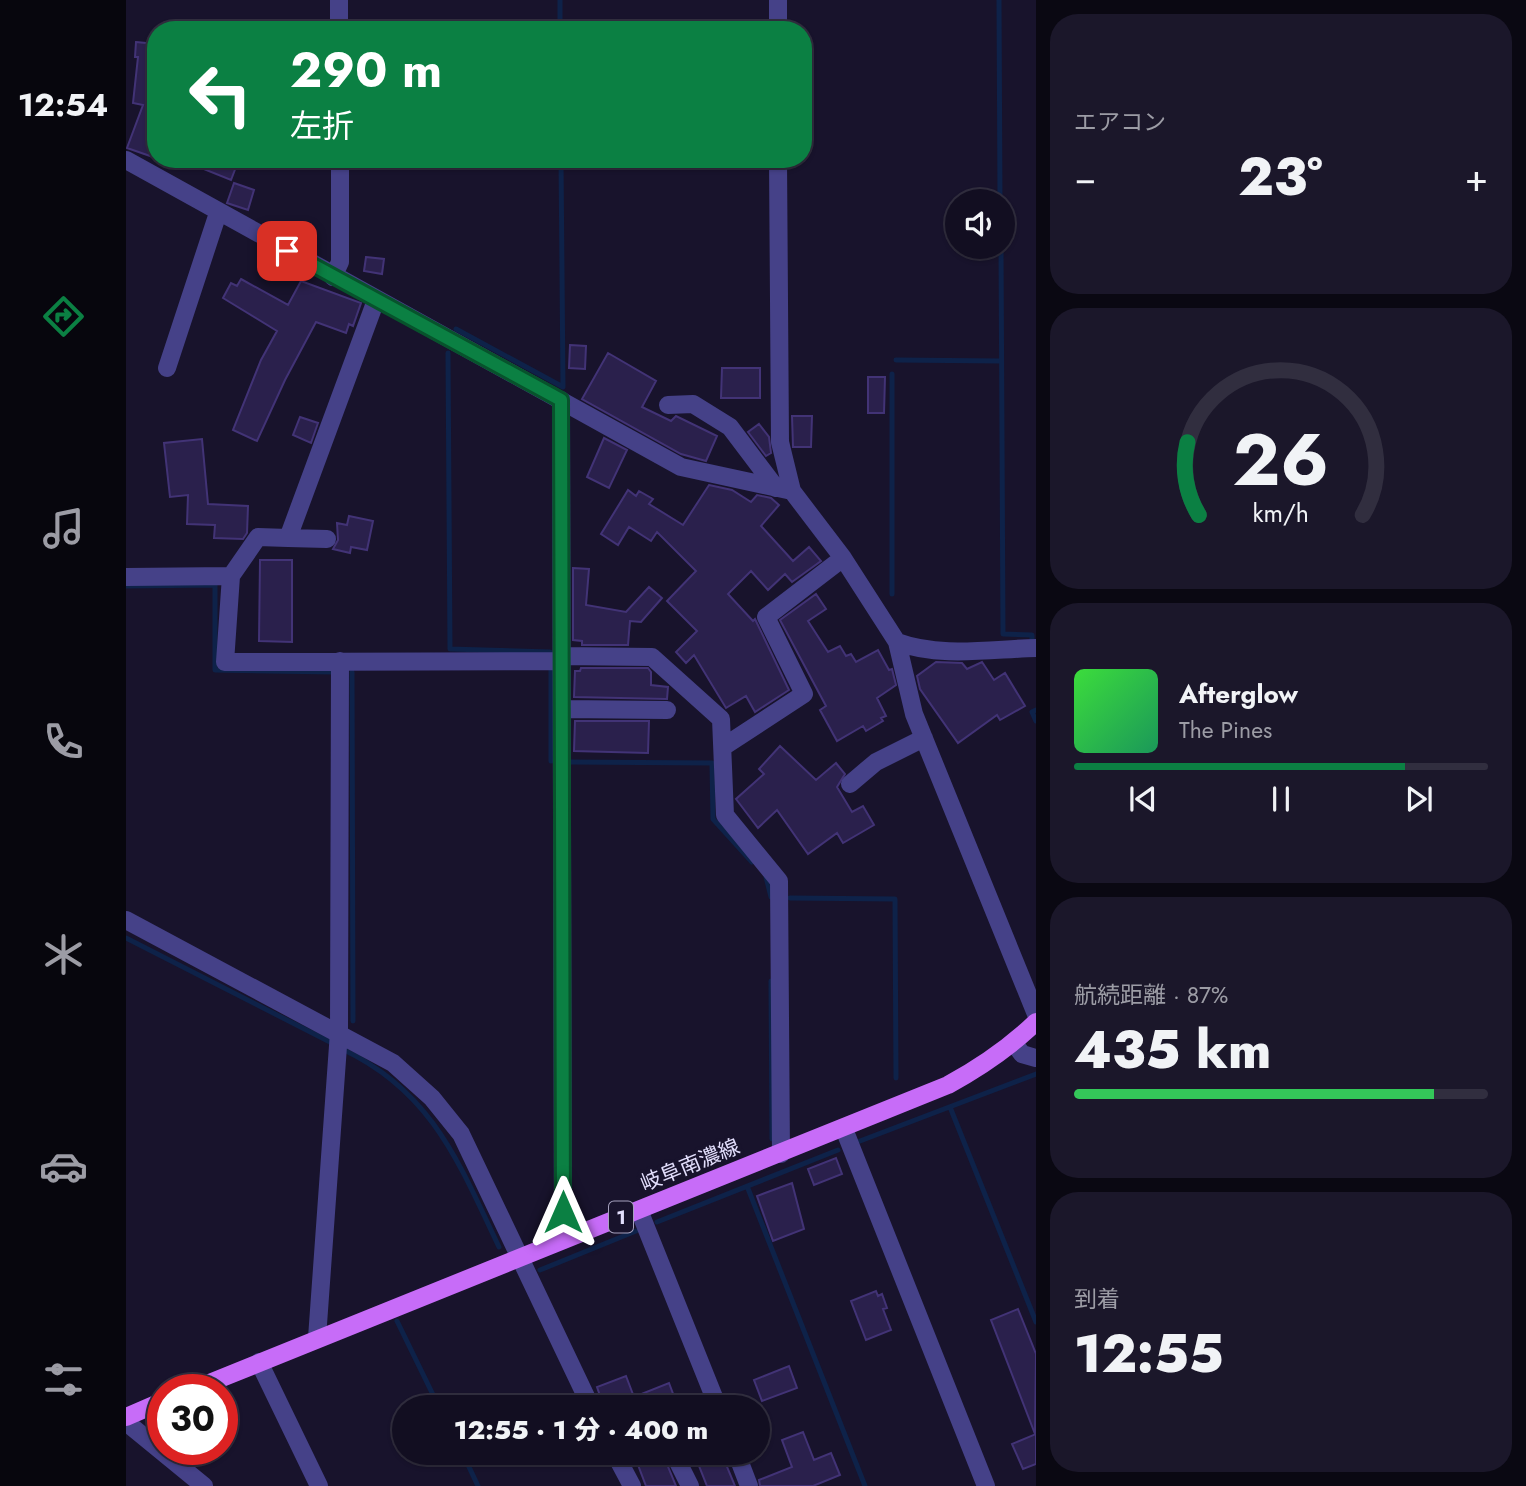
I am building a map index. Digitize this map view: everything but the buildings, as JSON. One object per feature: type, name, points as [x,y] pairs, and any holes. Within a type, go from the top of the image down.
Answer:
[{"type":"main road","name":"岐阜南濃線","points":[[230,1374],[948,1085],[1014,1043],[1036,1022]]},
{"type":"main road","points":[[126,1419],[147,1409]]},
{"type":"street","points":[[339,0],[339,21]]},
{"type":"street","points":[[778,0],[778,21]]},
{"type":"street","points":[[126,160],[333,277],[681,467],[784,489]]},
{"type":"street","points":[[333,277],[340,262],[340,168]]},
{"type":"street","points":[[778,168],[780,442],[784,489]]},
{"type":"street","points":[[167,368],[218,213]]},
{"type":"street","points":[[288,538],[376,300]]},
{"type":"street","points":[[561,400],[563,1240]]},
{"type":"street","points":[[668,405],[693,404],[730,427],[843,558],[897,642],[914,714],[1036,1014]]},
{"type":"street","points":[[327,539],[258,537],[231,576],[225,662],[652,657],[721,719],[725,815],[779,881],[781,1154]]},
{"type":"street","points":[[723,747],[804,694],[766,617],[843,558]]},
{"type":"street","points":[[126,577],[231,576]]},
{"type":"street","points":[[897,642],[913,648],[944,650],[1036,648]]},
{"type":"street","points":[[317,1338],[339,1032],[340,661]]},
{"type":"street","points":[[562,709],[667,710]]},
{"type":"street","points":[[849,784],[876,762],[924,738]]},
{"type":"street","points":[[126,920],[393,1063],[432,1098],[461,1134],[585,1395]]},
{"type":"street","points":[[1014,1043],[1022,1054],[1036,1058]]},
{"type":"street","points":[[844,1129],[986,1486]]},
{"type":"street","points":[[639,1210],[713,1395]]},
{"type":"street","points":[[259,1362],[319,1486]]},
{"type":"street","points":[[126,1419],[204,1486]]},
{"type":"street","points":[[621,1465],[632,1486]]},
{"type":"street","points":[[680,1465],[690,1486]]},
{"type":"street","points":[[741,1465],[749,1486]]},
{"type":"waterway","points":[[560,0],[560,21]]},
{"type":"waterway","points":[[999,0],[1000,189]]},
{"type":"waterway","points":[[456,329],[563,387],[561,168]]},
{"type":"waterway","points":[[1001,259],[1003,634],[1032,635],[1032,640]]},
{"type":"waterway","points":[[448,353],[450,649],[550,652]]},
{"type":"waterway","points":[[896,360],[1001,361]]},
{"type":"waterway","points":[[892,374],[892,594]]},
{"type":"waterway","points":[[126,586],[215,585],[215,670],[334,672]]},
{"type":"waterway","points":[[551,668],[551,761]]},
{"type":"waterway","points":[[352,672],[353,1021]]},
{"type":"waterway","points":[[1036,710],[1032,712],[1036,721]]},
{"type":"waterway","points":[[569,762],[712,763],[713,819],[752,862]]},
{"type":"waterway","points":[[766,877],[771,897]]},
{"type":"waterway","points":[[790,898],[895,899],[896,1078]]},
{"type":"waterway","points":[[126,938],[332,1043]]},
{"type":"waterway","points":[[771,981],[772,1139]]},
{"type":"waterway","points":[[342,1049],[373,1066],[421,1108],[455,1159],[499,1247]]},
{"type":"waterway","points":[[860,1141],[1036,1074]]},
{"type":"waterway","points":[[950,1107],[1036,1322]]},
{"type":"waterway","points":[[657,1222],[838,1150]]},
{"type":"waterway","points":[[747,1186],[865,1486]]},
{"type":"waterway","points":[[540,1270],[636,1231]]},
{"type":"waterway","points":[[397,1321],[433,1395]]},
{"type":"waterway","points":[[468,1465],[478,1486]]},
{"type":"route","points":[[287,251],[561,400],[563,1212]]}]
